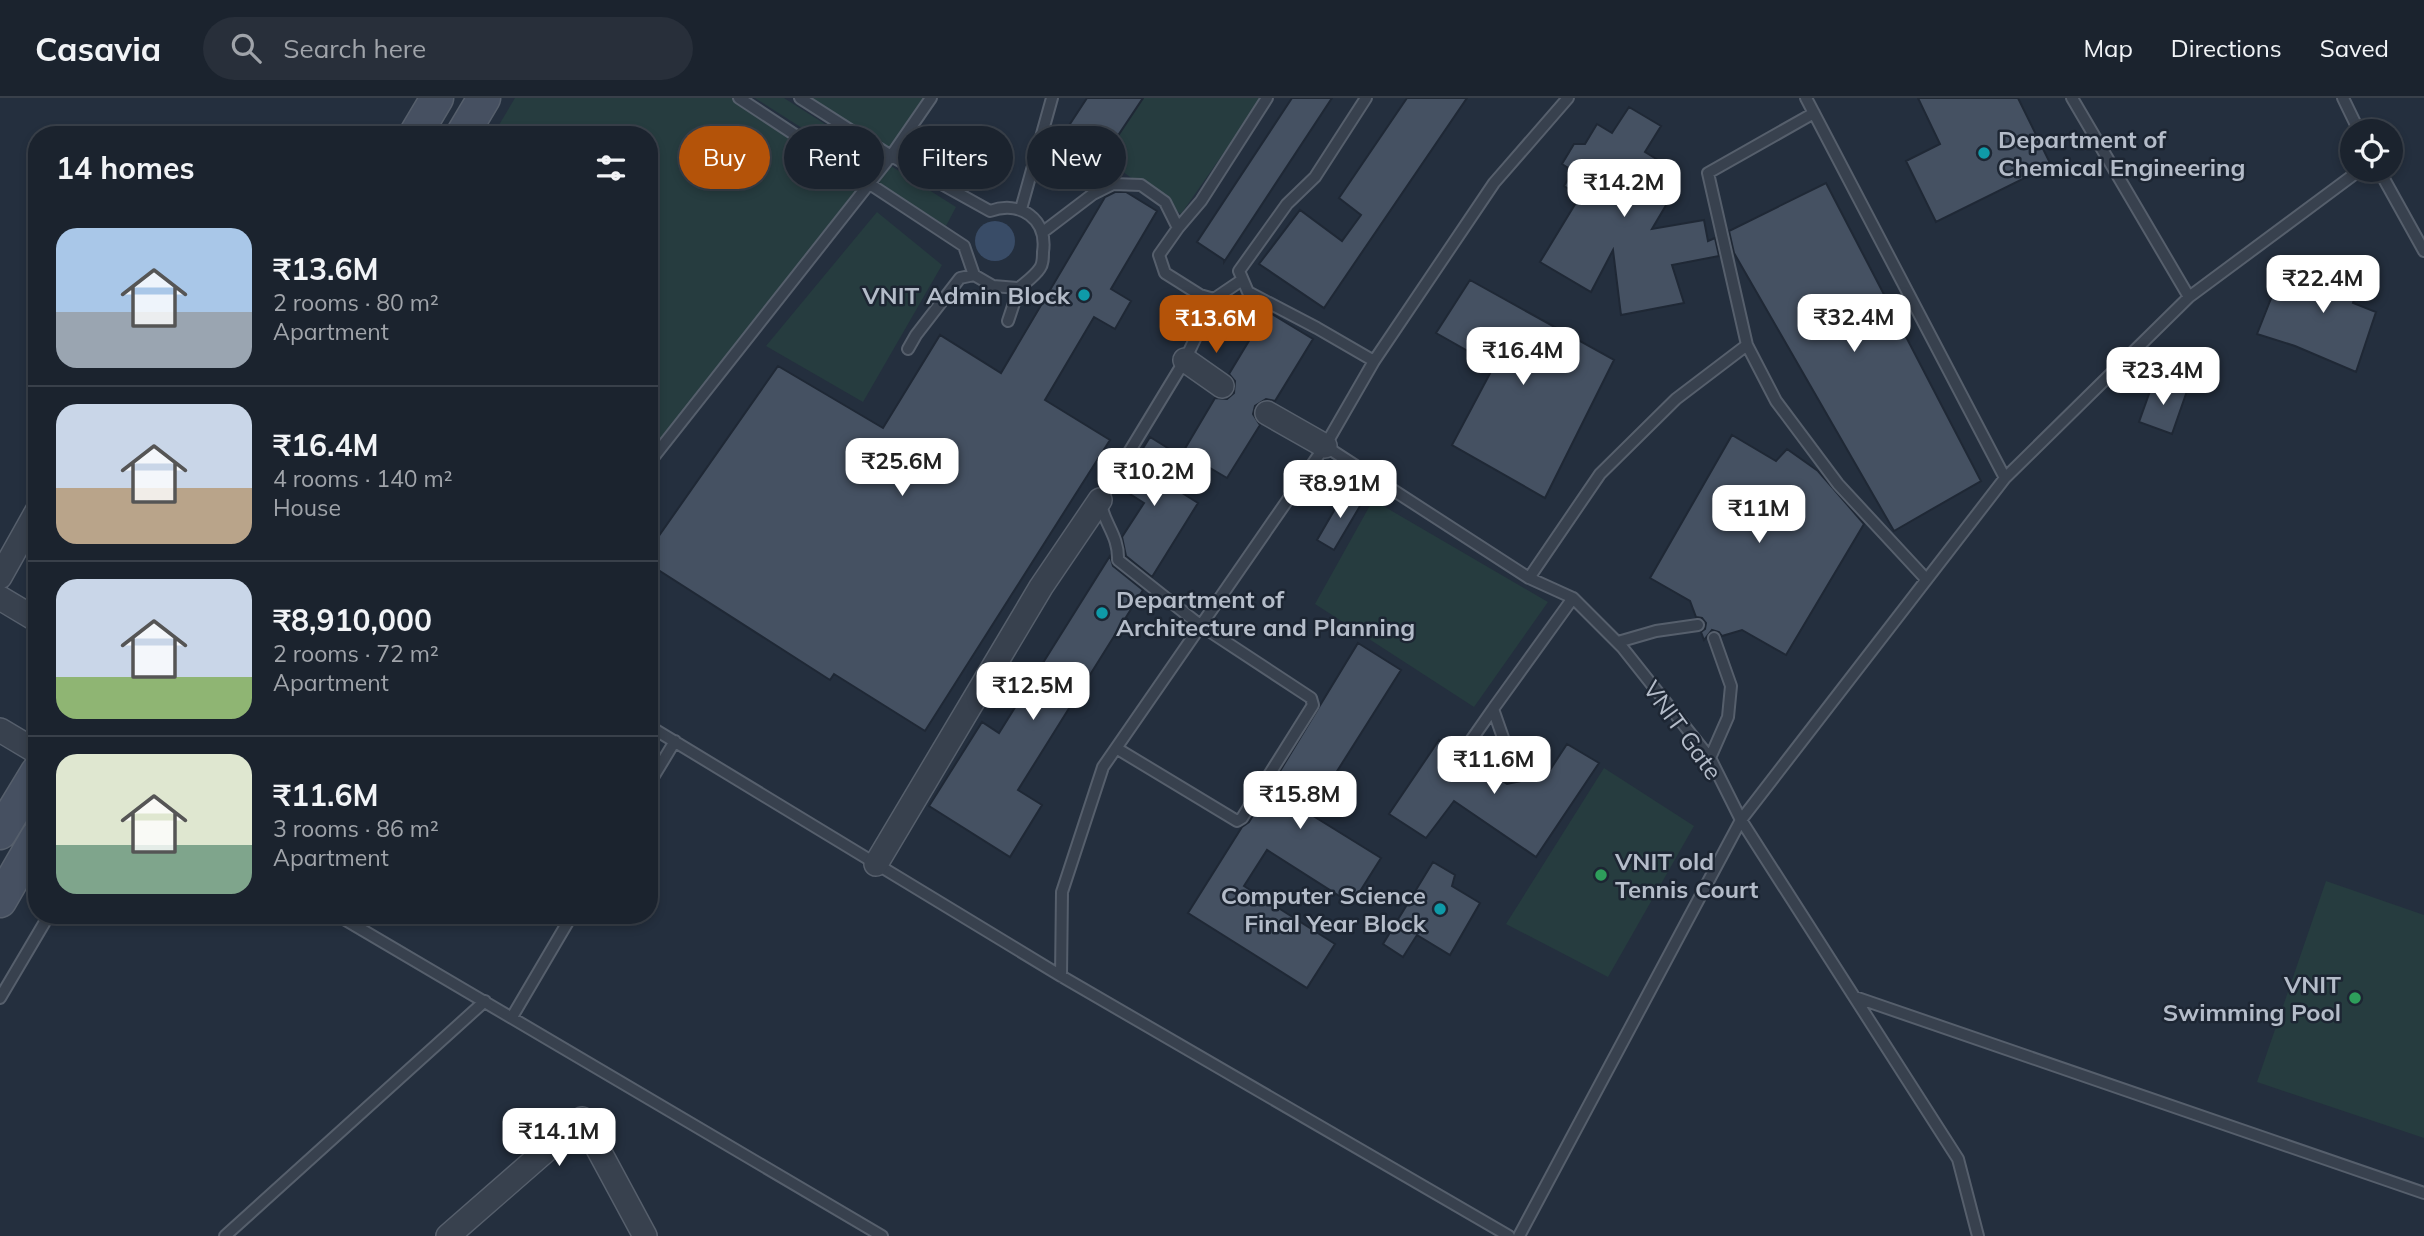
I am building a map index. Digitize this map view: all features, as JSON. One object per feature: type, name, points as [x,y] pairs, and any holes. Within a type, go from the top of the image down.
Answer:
[{"type":"main road","points":[[420,126],[437,98]]},
{"type":"main road","points":[[467,126],[484,98]]},
{"type":"main road","points":[[0,833],[28,787]]},
{"type":"main road","points":[[0,901],[28,853]]},
{"type":"street","points":[[1185,360],[1222,386]]},
{"type":"street","points":[[1268,413],[1325,446]]},
{"type":"street","points":[[876,864],[1041,587],[1100,500]]},
{"type":"street","points":[[0,577],[28,527]]},
{"type":"street","points":[[0,598],[28,615]]},
{"type":"street","points":[[0,730],[28,747]]},
{"type":"street","points":[[459,1232],[582,1119],[645,1236]]},
{"type":"lane","points":[[740,98],[784,126]]},
{"type":"lane","points":[[800,98],[891,156],[990,211],[1000,207],[1021,209],[1039,223],[1045,238],[1041,267],[1019,288],[1008,321]]},
{"type":"lane","points":[[884,165],[931,98]]},
{"type":"lane","points":[[1021,209],[1052,98]]},
{"type":"lane","points":[[1214,299],[1200,295],[1165,273],[1159,255],[1201,201],[1267,98]]},
{"type":"lane","points":[[1366,98],[1315,177],[1287,204],[1239,271],[1248,292],[1374,362]]},
{"type":"lane","points":[[1060,976],[1062,892],[1103,767],[1325,446],[1374,362],[1494,183],[1568,98]]},
{"type":"lane","points":[[1806,98],[2005,478]]},
{"type":"lane","points":[[2071,98],[2189,297]]},
{"type":"lane","points":[[2343,98],[2353,119]]},
{"type":"lane","points":[[1814,113],[1709,173],[1747,345],[1776,401],[1838,484],[1926,579]]},
{"type":"lane","points":[[1519,1236],[1741,820],[2005,478],[2189,297],[2344,182]]},
{"type":"lane","points":[[2386,182],[2424,251]]},
{"type":"lane","points":[[1043,232],[1093,194],[1113,184],[1141,185],[1165,202],[1178,229]]},
{"type":"lane","points":[[658,452],[864,189]]},
{"type":"lane","points":[[880,189],[964,246],[974,275],[993,286],[1019,288]]},
{"type":"lane","points":[[908,349],[916,334],[960,278],[974,275]]},
{"type":"lane","points":[[1116,748],[1237,821],[1242,818],[1312,705],[1311,698],[1200,625],[1118,560],[1119,545],[1101,510],[1100,500],[1185,360],[1214,299],[1241,280]]},
{"type":"lane","points":[[1529,578],[1600,474],[1676,399],[1747,345]]},
{"type":"lane","name":"VNIT Gate","points":[[1325,446],[1529,578],[1573,598],[1618,642],[1710,758],[1741,820],[1958,1159],[1978,1236]]},
{"type":"lane","points":[[1465,749],[1573,598]]},
{"type":"lane","points":[[1618,642],[1656,631],[1698,625]]},
{"type":"lane","points":[[1710,758],[1728,716],[1731,686],[1714,638]]},
{"type":"lane","points":[[1493,709],[1515,772]]},
{"type":"lane","points":[[658,731],[1060,976],[1508,1236]]},
{"type":"lane","points":[[658,769],[675,741]]},
{"type":"lane","points":[[0,998],[44,924]]},
{"type":"lane","points":[[352,924],[882,1236]]},
{"type":"lane","points":[[512,1017],[567,924]]},
{"type":"lane","points":[[1855,998],[2424,1192]]},
{"type":"lane","points":[[225,1236],[485,1001]]},
{"type":"green space","points":[[515,98],[739,98],[784,127],[784,189],[864,189],[658,452],[658,126],[498,126]]},
{"type":"green space","points":[[755,98],[784,98],[828,126],[799,126]]},
{"type":"green space","points":[[800,98],[931,98],[912,126],[898,126],[898,146],[891,156],[884,152],[884,126],[844,126]]},
{"type":"green space","points":[[1144,98],[1262,98],[1181,214],[1126,174],[1125,126]]},
{"type":"green space","points":[[891,166],[898,170],[898,189],[927,189],[956,207],[946,226],[884,187],[884,173]]},
{"type":"green space","points":[[877,212],[942,265],[863,402],[766,346]]},
{"type":"green space","points":[[1373,500],[1548,602],[1474,707],[1315,604]]},
{"type":"green space","name":"VNIT old Tennis Court","points":[[1604,768],[1694,826],[1608,977],[1506,924]]},
{"type":"green space","name":"VNIT Swimming Pool","points":[[2326,881],[2424,915],[2424,1138],[2257,1082]]},
{"type":"water","points":[[995,221],[1009,227],[1015,241],[1009,255],[995,261],[981,255],[975,241],[981,227]]},
{"type":"building","points":[[1087,98],[1143,98],[1124,126],[1069,126]]},
{"type":"building","points":[[1292,98],[1332,98],[1224,262],[1197,242]]},
{"type":"building","points":[[1407,98],[1467,98],[1324,308],[1259,264],[1300,210],[1342,241],[1361,215],[1339,198]]},
{"type":"building","name":"Department of Chemical Engineering","points":[[1918,98],[2018,98],[2051,165],[1936,222],[1906,161],[1940,144]]},
{"type":"building","points":[[1629,107],[1661,126],[1645,152],[1666,165],[1657,179],[1675,190],[1652,229],[1704,220],[1708,241],[1715,238],[1719,256],[1672,265],[1684,303],[1621,315],[1613,250],[1591,292],[1540,262],[1580,196],[1564,186],[1573,171],[1562,164],[1574,144],[1585,144],[1597,124],[1612,133]]},
{"type":"building","points":[[1826,183],[1981,481],[1894,531],[1734,253],[1729,231]]},
{"type":"building","points":[[1115,192],[1126,192],[1157,211],[1111,289],[1131,301],[1115,329],[1094,317],[1045,400],[1110,440],[925,731],[834,674],[830,680],[658,570],[658,537],[778,366],[883,428],[940,335],[1001,373],[1105,197]]},
{"type":"building","points":[[2329,258],[2363,272],[2353,303],[2376,312],[2356,372],[2295,346],[2257,334],[2274,291],[2296,300],[2310,261],[2326,264]]},
{"type":"building","points":[[1470,280],[1614,360],[1545,498],[1452,445],[1494,366],[1436,333]]},
{"type":"building","points":[[1267,311],[1313,339],[1275,401],[1266,399],[1255,406],[1253,414],[1260,425],[1227,478],[1183,452],[1215,398],[1227,399],[1234,393],[1235,381],[1229,374]]},
{"type":"building","points":[[2154,380],[2187,391],[2172,434],[2139,422]]},
{"type":"building","points":[[1732,435],[1776,461],[1787,449],[1818,471],[1864,524],[1786,655],[1742,630],[1722,636],[1712,630],[1704,640],[1701,632],[1706,623],[1702,618],[1696,617],[1690,601],[1650,578]]},
{"type":"building","points":[[1150,437],[1179,455],[1163,481],[1198,503],[1152,577],[1126,556],[1122,537],[1144,503],[1119,487]]},
{"type":"building","points":[[1346,490],[1363,501],[1334,550],[1317,540]]},
{"type":"building","name":"Department of Architecture and Planning","points":[[1110,556],[1113,566],[1143,590],[1018,790],[1042,805],[1010,857],[929,806],[982,722],[999,733]]},
{"type":"building","points":[[1358,643],[1401,670],[1310,814],[1381,858],[1352,904],[1267,850],[1244,886],[1335,944],[1307,988],[1188,913],[1242,827],[1249,822]]},
{"type":"building","points":[[1439,740],[1507,784],[1546,776],[1567,744],[1599,763],[1536,857],[1454,801],[1426,838],[1389,814]]},
{"type":"building","name":"Computer Science Final Year Block","points":[[1433,862],[1455,875],[1452,886],[1480,903],[1450,955],[1417,935],[1403,957],[1383,944]]},
{"type":"place","name":"Department of Chemical Engineering","points":[[1984,153]]},
{"type":"place","name":"VNIT Admin Block","points":[[1084,295]]},
{"type":"place","name":"Department of Architecture and Planning","points":[[1102,613]]},
{"type":"place","name":"VNIT old Tennis Court","points":[[1601,875]]},
{"type":"place","name":"Computer Science Final Year Block","points":[[1440,909]]},
{"type":"place","name":"VNIT Swimming Pool","points":[[2355,998]]}]
